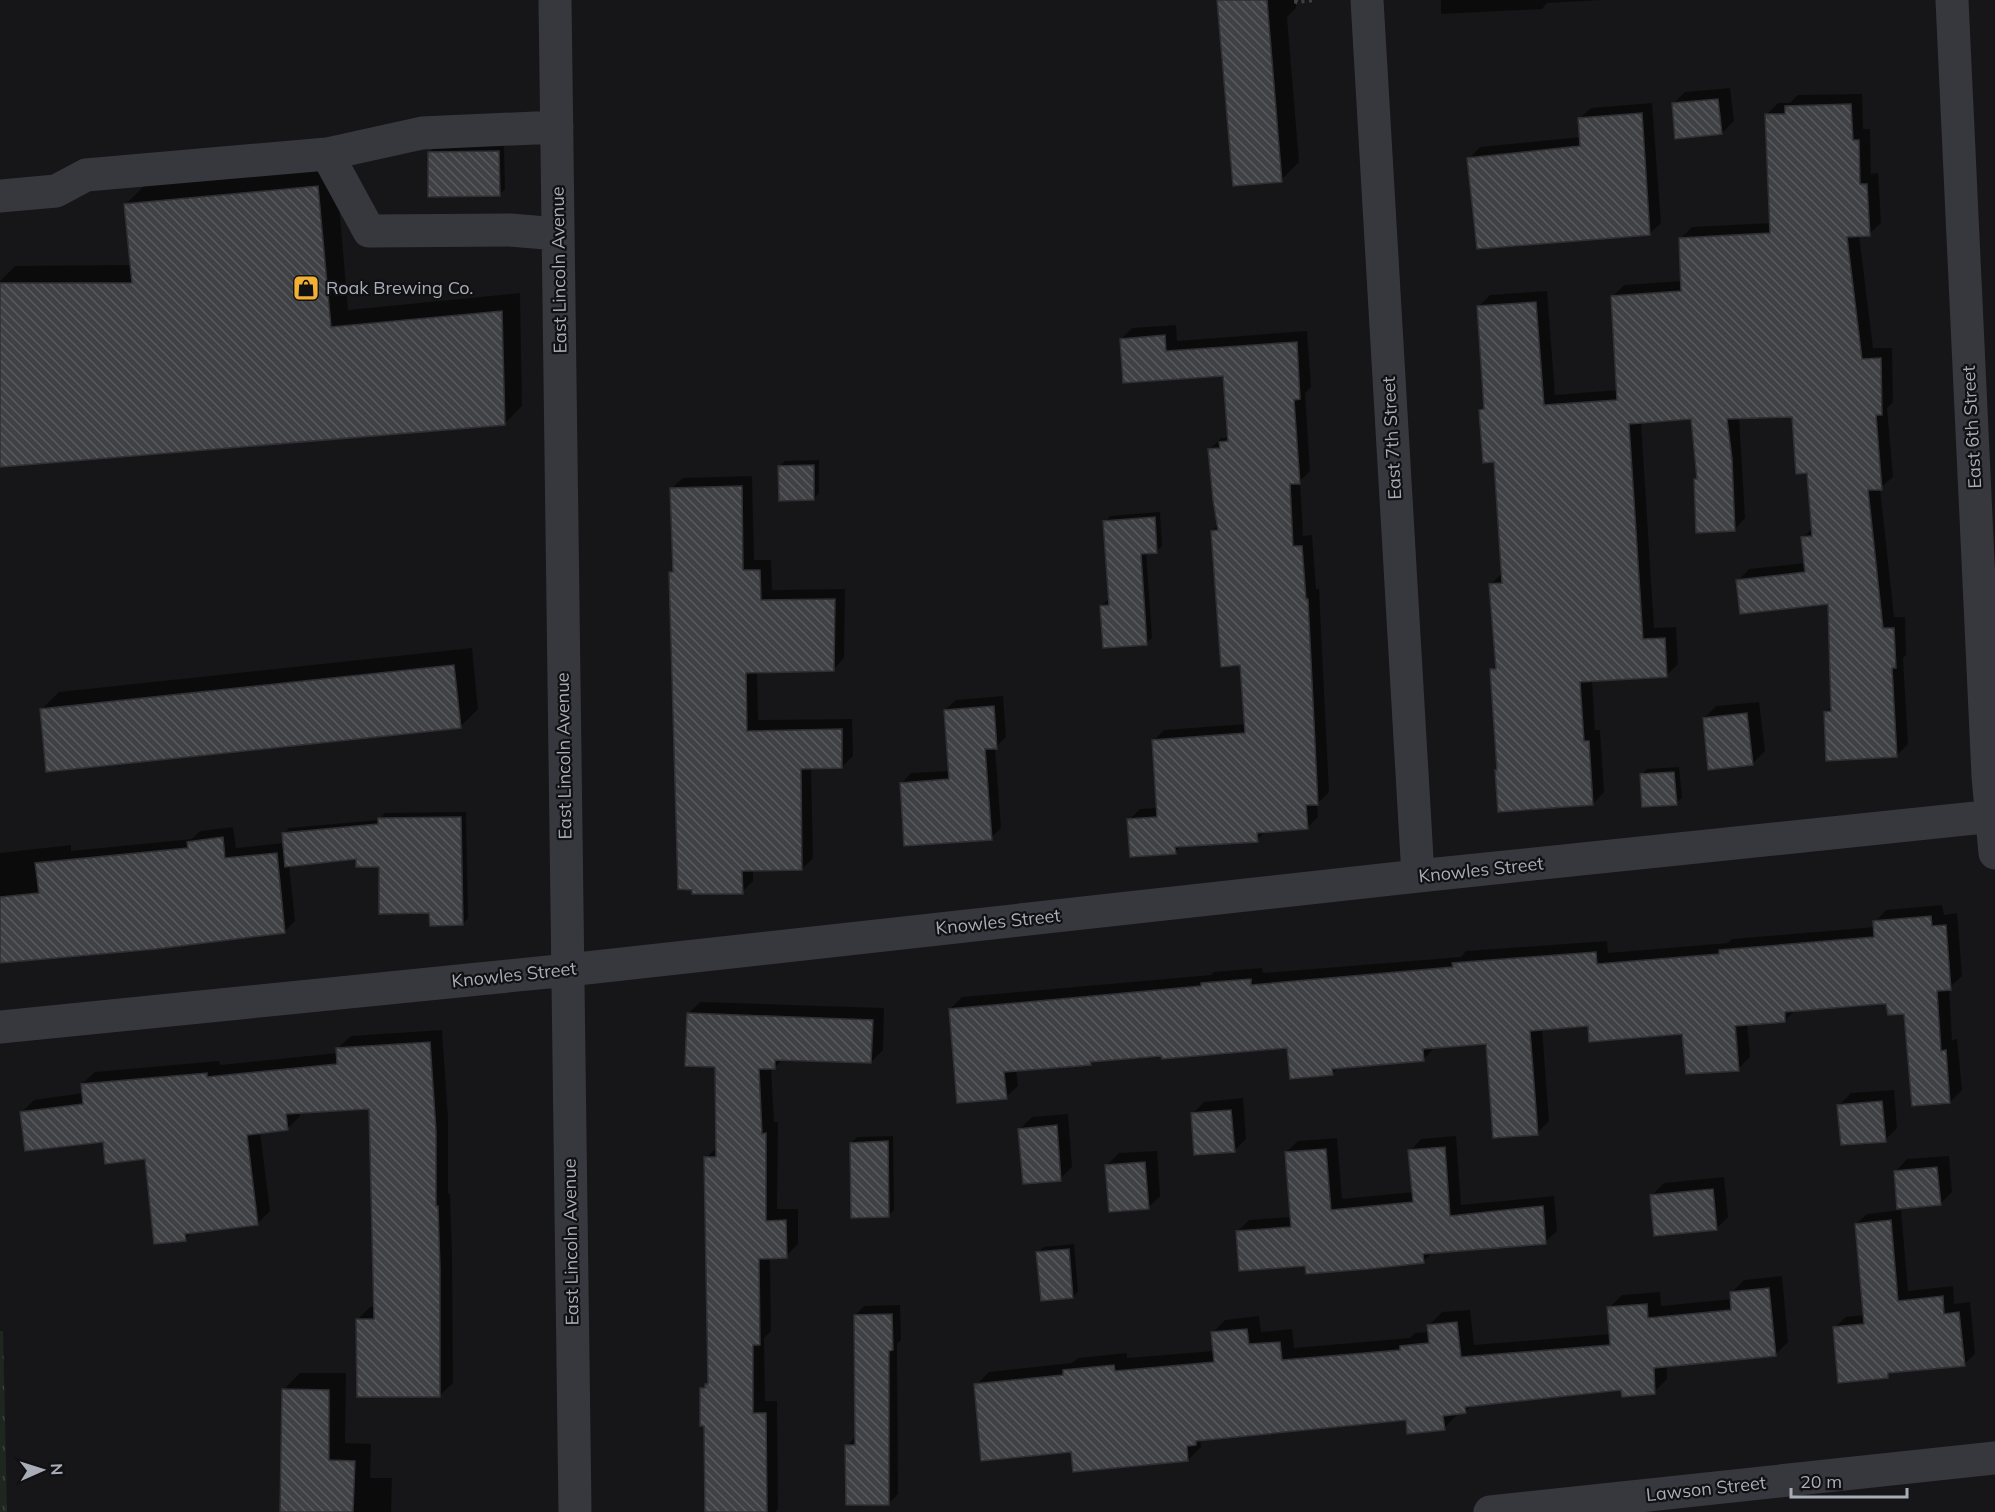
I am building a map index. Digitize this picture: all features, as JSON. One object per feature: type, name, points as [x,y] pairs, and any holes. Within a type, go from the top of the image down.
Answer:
[{"type":"street","name":"East Lincoln Avenue","points":[[555,0],[574,1512]]},
{"type":"street","name":"East 7th Street","points":[[1367,0],[1418,876]]},
{"type":"street","name":"East 6th Street","points":[[1952,0],[1995,853]]},
{"type":"street","points":[[0,196],[56,191],[86,175],[327,154],[422,133],[557,127]]},
{"type":"street","points":[[327,154],[369,231],[510,230],[558,234]]},
{"type":"street","name":"Knowles Street","points":[[0,1028],[568,970],[1418,876],[1993,816]]},
{"type":"street","name":"Lawson Street","points":[[1490,1512],[1995,1458]]},
{"type":"path","points":[[1296,0],[1296,2],[1315,0]]},
{"type":"green space","points":[[0,1331],[3,1331],[7,1512],[0,1512]]},
{"type":"building","points":[[1217,0],[1267,0],[1282,182],[1233,186]]},
{"type":"building","points":[[1718,99],[1722,134],[1675,139],[1672,103]]},
{"type":"building","points":[[1851,104],[1853,140],[1859,140],[1860,184],[1867,184],[1870,236],[1847,237],[1862,359],[1881,358],[1882,415],[1876,415],[1882,490],[1868,490],[1883,628],[1894,628],[1896,668],[1892,668],[1897,757],[1826,761],[1824,712],[1831,711],[1828,604],[1740,614],[1736,580],[1805,572],[1801,537],[1812,536],[1807,473],[1796,474],[1792,417],[1727,419],[1732,459],[1735,531],[1696,533],[1694,479],[1697,479],[1691,419],[1629,424],[1643,639],[1665,638],[1667,677],[1580,682],[1584,741],[1589,741],[1593,805],[1498,812],[1490,669],[1496,669],[1489,584],[1502,583],[1494,462],[1483,463],[1479,410],[1484,409],[1477,306],[1536,302],[1544,405],[1617,400],[1611,296],[1681,291],[1679,238],[1770,233],[1765,114],[1785,114],[1785,106]]},
{"type":"building","points":[[1642,113],[1650,235],[1477,249],[1467,158],[1580,146],[1578,118]]},
{"type":"building","points":[[499,151],[500,196],[428,197],[428,152]]},
{"type":"building","points":[[318,186],[331,327],[502,311],[505,425],[0,467],[0,283],[132,283],[124,204]]},
{"type":"building","points":[[1165,335],[1166,351],[1297,342],[1300,399],[1294,400],[1300,484],[1290,484],[1293,546],[1302,546],[1306,599],[1308,599],[1318,805],[1306,805],[1308,829],[1257,833],[1258,842],[1175,847],[1176,854],[1130,857],[1127,819],[1157,817],[1152,740],[1245,733],[1240,665],[1221,667],[1211,531],[1218,530],[1208,449],[1220,448],[1219,442],[1228,441],[1223,376],[1123,383],[1120,339]]},
{"type":"building","points":[[814,465],[814,500],[779,501],[778,466]]},
{"type":"building","points":[[742,486],[743,570],[760,570],[761,600],[835,599],[834,671],[746,673],[747,731],[842,729],[842,768],[801,769],[802,870],[742,871],[743,894],[692,894],[692,890],[678,889],[669,572],[673,572],[670,488]]},
{"type":"building","points":[[1155,517],[1157,553],[1141,554],[1147,645],[1103,648],[1100,606],[1109,605],[1103,521]]},
{"type":"building","points":[[454,665],[461,728],[46,772],[40,709]]},
{"type":"building","points":[[994,706],[997,749],[985,749],[992,840],[904,846],[900,783],[949,779],[944,710]]},
{"type":"building","points":[[1747,713],[1753,765],[1708,770],[1703,718]]},
{"type":"building","points":[[1674,772],[1677,805],[1642,807],[1640,774]]},
{"type":"building","points":[[461,817],[463,925],[430,926],[429,913],[379,914],[379,867],[356,867],[356,859],[285,867],[282,833],[378,824],[378,818]]},
{"type":"building","points":[[223,837],[225,858],[277,853],[285,933],[156,949],[0,963],[0,897],[39,893],[35,863],[188,848],[187,842]]},
{"type":"building","points":[[1931,916],[1932,926],[1946,925],[1951,990],[1937,991],[1941,1051],[1946,1050],[1950,1103],[1912,1106],[1904,1014],[1888,1015],[1886,1004],[1880,1004],[1785,1012],[1785,1022],[1735,1026],[1739,1071],[1686,1074],[1682,1034],[1589,1042],[1588,1026],[1530,1031],[1538,1135],[1493,1138],[1486,1044],[1423,1049],[1424,1061],[1332,1069],[1333,1075],[1290,1079],[1287,1048],[1162,1059],[1161,1056],[1090,1062],[1091,1065],[1004,1072],[1007,1099],[957,1103],[949,1009],[1201,986],[1201,983],[1251,979],[1251,985],[1453,967],[1452,963],[1596,952],[1597,964],[1719,954],[1719,950],[1874,937],[1873,921]]},
{"type":"building","points":[[687,1013],[873,1020],[871,1063],[775,1060],[775,1069],[759,1069],[762,1134],[766,1133],[766,1221],[786,1220],[787,1258],[759,1259],[760,1345],[753,1345],[753,1413],[766,1413],[767,1512],[705,1512],[704,1426],[700,1426],[700,1388],[705,1388],[705,1384],[708,1384],[704,1157],[716,1157],[715,1067],[685,1066]]},
{"type":"building","points":[[430,1042],[436,1131],[436,1206],[438,1206],[440,1269],[440,1397],[357,1397],[356,1319],[374,1319],[369,1109],[286,1114],[288,1130],[247,1135],[258,1225],[185,1234],[186,1241],[154,1244],[145,1159],[105,1164],[103,1142],[25,1151],[20,1112],[83,1104],[81,1084],[207,1073],[207,1077],[337,1064],[336,1048]]},
{"type":"building","points":[[1882,1101],[1886,1142],[1841,1145],[1837,1105]]},
{"type":"building","points":[[1231,1110],[1235,1152],[1194,1155],[1191,1113]]},
{"type":"building","points":[[1057,1125],[1061,1181],[1023,1184],[1018,1129]]},
{"type":"building","points":[[888,1141],[889,1217],[851,1218],[850,1143]]},
{"type":"building","points":[[1445,1147],[1450,1216],[1543,1206],[1546,1244],[1423,1254],[1424,1263],[1368,1269],[1306,1274],[1305,1266],[1239,1271],[1236,1231],[1291,1227],[1285,1152],[1326,1149],[1331,1210],[1413,1202],[1408,1150]]},
{"type":"building","points":[[1145,1162],[1149,1209],[1109,1212],[1105,1165]]},
{"type":"building","points":[[1937,1167],[1941,1205],[1897,1209],[1894,1171]]},
{"type":"building","points":[[1713,1189],[1717,1230],[1654,1236],[1650,1195]]},
{"type":"building","points":[[1891,1220],[1898,1301],[1943,1296],[1944,1314],[1959,1312],[1965,1366],[1888,1373],[1888,1378],[1838,1383],[1833,1327],[1864,1324],[1855,1224]]},
{"type":"building","points":[[1069,1249],[1073,1298],[1041,1301],[1036,1252]]},
{"type":"building","points":[[1769,1288],[1776,1356],[1654,1368],[1655,1394],[1622,1397],[1621,1390],[1465,1407],[1466,1413],[1443,1416],[1445,1430],[1407,1434],[1406,1420],[1196,1441],[1196,1445],[1187,1446],[1188,1461],[1073,1472],[1071,1452],[981,1461],[974,1384],[1063,1375],[1063,1370],[1114,1365],[1115,1371],[1214,1362],[1211,1332],[1247,1329],[1249,1344],[1280,1342],[1282,1360],[1400,1350],[1400,1346],[1429,1343],[1427,1325],[1457,1322],[1461,1357],[1610,1345],[1607,1307],[1647,1304],[1648,1318],[1731,1310],[1730,1292]]},
{"type":"building","points":[[892,1314],[893,1350],[889,1351],[889,1505],[846,1505],[845,1445],[855,1445],[854,1315]]},
{"type":"building","points":[[282,1389],[329,1390],[329,1460],[355,1461],[353,1512],[280,1512]]},
{"type":"place","name":"Roak Brewing Co.","points":[[306,288]]}]
